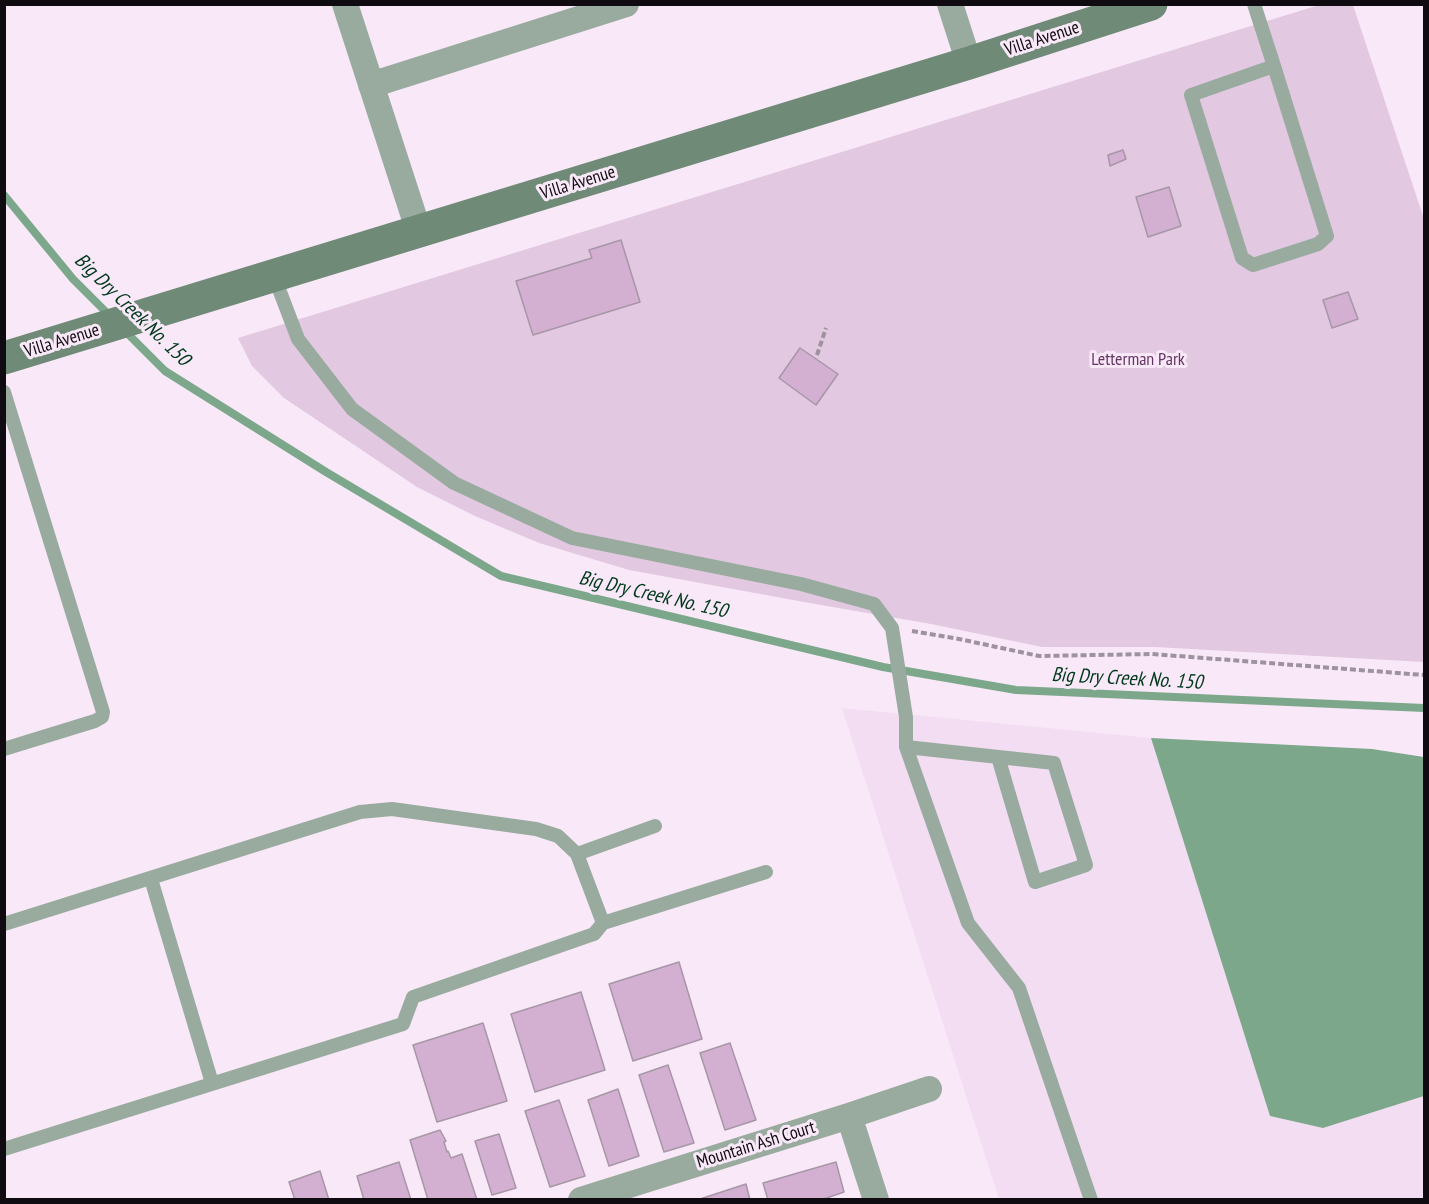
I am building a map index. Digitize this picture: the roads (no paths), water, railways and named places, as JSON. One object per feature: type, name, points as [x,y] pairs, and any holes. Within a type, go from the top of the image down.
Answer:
[{"type":"main road","name":"Villa Avenue","points":[[4,358],[969,63],[1151,4]]},
{"type":"street","points":[[345,4],[419,232]]},
{"type":"street","points":[[371,85],[626,4]]},
{"type":"street","points":[[950,4],[969,63]]},
{"type":"street","name":"Mountain Ash Court","points":[[581,1200],[642,1191],[929,1089]]},
{"type":"street","points":[[849,1116],[876,1200]]},
{"type":"lane","points":[[1254,4],[1274,66],[1327,236],[1318,244],[1253,265],[1242,258],[1191,95],[1274,66]]},
{"type":"lane","points":[[274,276],[298,339],[352,409],[454,483],[572,538],[801,584],[874,604],[892,628],[906,717],[906,747],[968,923],[1019,988],[1091,1200]]},
{"type":"lane","points":[[4,392],[103,712],[102,717],[95,721],[4,749]]},
{"type":"lane","points":[[906,747],[1054,763],[1086,865],[1035,882],[998,757]]},
{"type":"lane","points":[[4,924],[360,812],[392,809],[536,829],[558,836],[577,854],[603,923]]},
{"type":"lane","points":[[577,854],[655,826]]},
{"type":"lane","points":[[4,1149],[403,1024],[413,997],[594,934],[603,923],[766,872]]},
{"type":"lane","points":[[151,879],[213,1083]]},
{"type":"waterway","name":"Big Dry Creek No. 150","points":[[4,195],[73,279],[111,317]]},
{"type":"waterway","name":"Big Dry Creek No. 150","points":[[124,330],[165,371],[326,472],[501,576],[883,667],[1016,690],[1424,708]]},
{"type":"park label","name":"Letterman Park","points":[[1138,360]]}]
